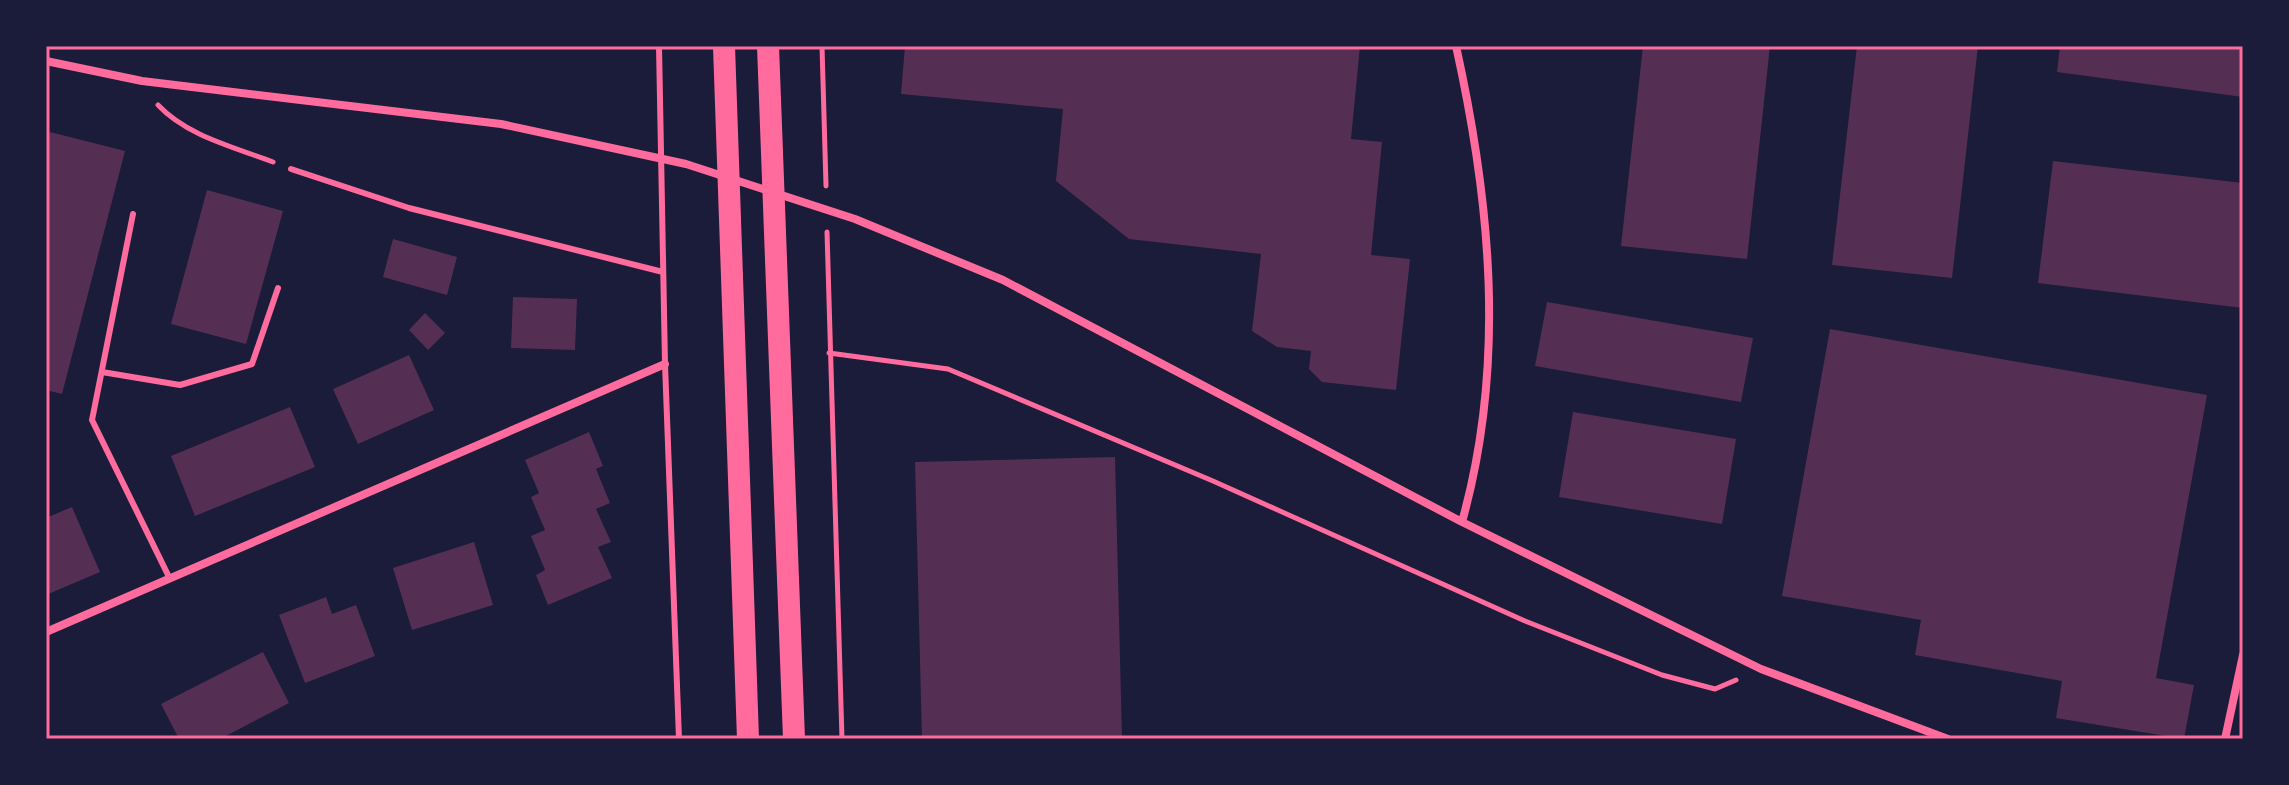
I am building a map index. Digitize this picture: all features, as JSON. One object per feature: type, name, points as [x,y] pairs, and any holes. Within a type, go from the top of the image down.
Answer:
[{"type":"highway","points":[[724,46],[748,739]]},
{"type":"highway","points":[[768,46],[794,739]]},
{"type":"street","points":[[1456,46],[1473,126],[1487,221],[1490,304],[1487,393],[1473,482],[1462,522]]},
{"type":"street","points":[[46,61],[142,81],[501,124],[581,140],[716,173],[923,244],[1003,280],[1462,522],[1761,669],[1948,739]]},
{"type":"street","points":[[46,632],[665,364]]},
{"type":"street","points":[[2225,739],[2243,655]]},
{"type":"lane","points":[[659,46],[665,364],[679,739]]},
{"type":"lane","points":[[291,169],[409,208],[663,272]]},
{"type":"lane","points":[[133,214],[92,420],[170,579]]},
{"type":"lane","points":[[102,372],[180,385],[252,364],[278,288]]},
{"type":"path","points":[[142,81],[169,117],[202,135],[291,169]]},
{"type":"path","points":[[842,739],[829,353],[948,369],[1213,481],[1525,621],[1662,675],[1715,689],[1761,669]]},
{"type":"building","points":[[905,46],[1360,46],[1351,139],[1382,142],[1371,255],[1410,259],[1396,390],[1322,382],[1309,369],[1311,351],[1277,347],[1252,331],[1261,254],[1129,239],[1056,181],[1063,109],[901,94]]},
{"type":"building","points":[[1643,46],[1770,46],[1747,259],[1621,246]]},
{"type":"building","points":[[1857,46],[1978,46],[1952,278],[1832,265]]},
{"type":"building","points":[[2060,46],[2243,46],[2243,97],[2057,72]]},
{"type":"building","points":[[50,132],[125,151],[62,394],[46,390],[46,148]]},
{"type":"building","points":[[2053,161],[2243,183],[2243,308],[2038,283]]},
{"type":"building","points":[[207,190],[283,211],[246,344],[171,324]]},
{"type":"building","points":[[393,239],[457,257],[447,295],[383,277]]},
{"type":"building","points":[[513,297],[577,299],[575,350],[511,348]]},
{"type":"building","points":[[1547,302],[1753,338],[1741,402],[1535,366]]},
{"type":"building","points":[[425,313],[445,333],[428,350],[409,330]]},
{"type":"building","points":[[1830,329],[2207,395],[2156,678],[2194,685],[2184,739],[2056,718],[2062,681],[1915,655],[1921,620],[1782,596]]},
{"type":"building","points":[[409,355],[434,410],[358,444],[333,389]]},
{"type":"building","points":[[290,407],[315,467],[195,516],[171,456]]},
{"type":"building","points":[[1573,412],[1736,439],[1722,524],[1559,497]]},
{"type":"building","points":[[589,432],[603,466],[596,469],[610,503],[596,509],[611,542],[598,547],[612,578],[548,605],[536,575],[545,570],[531,536],[545,530],[531,497],[539,493],[525,460]]},
{"type":"building","points":[[1115,457],[1122,739],[922,739],[915,462]]},
{"type":"building","points":[[72,507],[100,572],[46,595],[46,518]]},
{"type":"building","points":[[474,542],[493,605],[412,630],[393,568]]},
{"type":"building","points":[[326,597],[332,614],[356,605],[375,656],[305,683],[279,615]]},
{"type":"building","points":[[263,652],[289,703],[220,739],[179,739],[161,704]]}]
